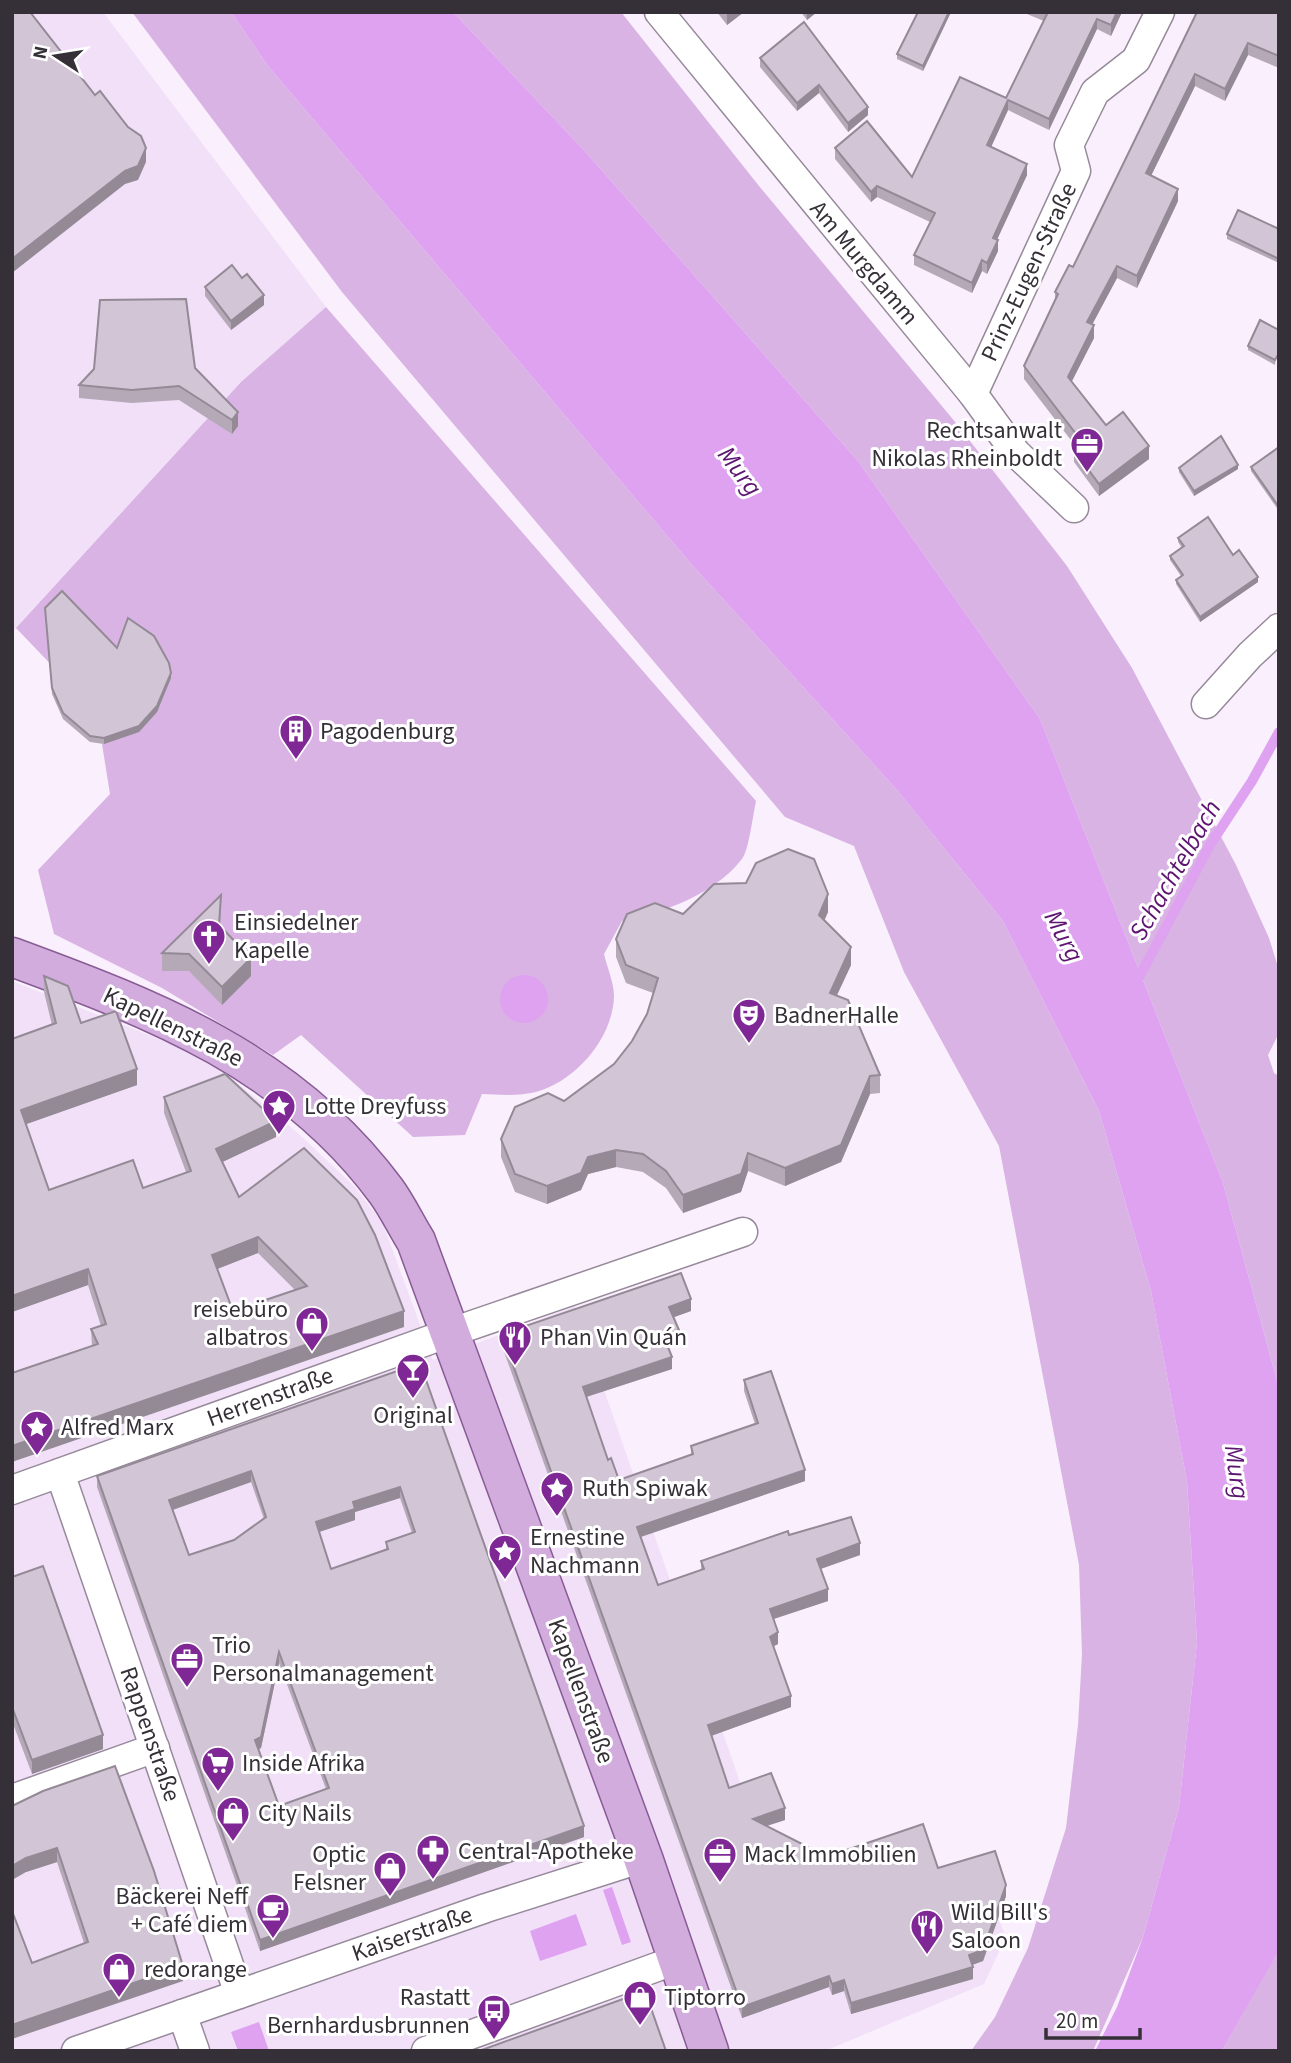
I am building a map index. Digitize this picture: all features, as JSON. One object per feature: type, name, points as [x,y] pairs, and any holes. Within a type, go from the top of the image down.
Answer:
[{"type":"main road","name":"Kapellenstraße","points":[[12,957],[201,1034],[246,1060],[302,1104],[360,1159],[387,1192],[416,1241],[643,1858],[709,2051]]},
{"type":"street","name":"Am Murgdamm","points":[[659,12],[973,394],[1016,453],[1074,508]]},
{"type":"street","name":"Prinz-Eugen-Straße","points":[[973,394],[1076,171],[1069,145],[1084,113],[1095,92],[1136,60],[1160,12]]},
{"type":"street","points":[[1206,704],[1250,655],[1279,628]]},
{"type":"street","points":[[449,1333],[743,1232]]},
{"type":"street","name":"Herrenstraße","points":[[12,1490],[449,1333]]},
{"type":"street","name":"Rappenstraße","points":[[60,1473],[239,1994]]},
{"type":"street","points":[[12,1799],[155,1748]]},
{"type":"street","name":"Kaiserstraße","points":[[76,2051],[486,1908],[643,1858]]},
{"type":"street","points":[[426,2051],[676,1960]]},
{"type":"street","points":[[182,2014],[195,2051]]},
{"type":"shaded area","points":[[12,12],[103,12],[326,307],[241,382],[12,632]]},
{"type":"shaded area","points":[[132,12],[231,12],[268,66],[692,565],[897,790],[1003,921],[1099,1111],[1151,1291],[1187,1482],[1197,1642],[1179,1807],[1143,1937],[1093,2051],[971,2051],[995,2017],[1028,1948],[1066,1828],[1078,1725],[1082,1654],[1079,1565],[999,1146],[904,972],[854,846],[785,817],[342,292]]},
{"type":"shaded area","points":[[453,12],[621,12],[759,186],[956,423],[1067,566],[1132,668],[1236,865],[1269,938],[1279,970],[1279,1033],[1268,1055],[1274,1073],[1279,1076],[1279,1388],[1223,1183],[1040,719],[858,461],[582,148]]},
{"type":"shaded area","points":[[326,307],[756,801],[749,840],[742,859],[731,872],[687,900],[655,913],[622,921],[604,954],[614,991],[612,1012],[607,1027],[590,1056],[565,1078],[536,1092],[516,1095],[482,1094],[465,1135],[413,1137],[301,1035],[273,1055],[162,988],[54,934],[38,870],[110,794],[102,744],[107,738],[62,676],[16,628],[241,382]]},
{"type":"shaded area","points":[[12,981],[187,1050],[231,1078],[299,1134],[355,1187],[383,1224],[433,1360],[575,1306],[794,1938],[980,1873],[1006,1937],[984,1984],[825,2051],[12,2051]]},
{"type":"shaded area","points":[[1279,1949],[1279,2051],[1222,2051]]},
{"type":"water","name":"Murg","points":[[231,12],[453,12],[582,148],[858,461],[1040,719],[1223,1183],[1279,1388],[1279,1950],[1222,2051],[1095,2051],[1117,2007],[1143,1937],[1179,1807],[1197,1642],[1187,1482],[1151,1291],[1099,1111],[1003,921],[897,790],[692,565],[268,66]]},
{"type":"water","points":[[524,975],[533,976],[541,982],[547,990],[547,1008],[541,1016],[533,1022],[524,1023],[515,1022],[507,1016],[501,1008],[500,999],[501,990],[507,982],[515,976]]},
{"type":"water","points":[[612,1887],[631,1942],[622,1945],[603,1890]]},
{"type":"water","points":[[576,1914],[587,1945],[540,1961],[530,1931]]},
{"type":"water","points":[[259,2022],[269,2051],[238,2051],[231,2032]]},
{"type":"building","points":[[12,12],[30,12],[95,95],[100,91],[128,127],[141,136],[146,148],[138,166],[125,171],[12,259]]},
{"type":"building","points":[[918,12],[949,12],[923,66],[897,54]]},
{"type":"building","points":[[1048,12],[1117,12],[1111,25],[1097,19],[1049,119],[1008,100],[987,145],[1027,164],[993,238],[998,240],[987,263],[982,260],[972,283],[914,255],[935,213],[877,186],[871,192],[835,148],[867,121],[912,177],[960,77],[1006,98]]},
{"type":"building","points":[[1197,12],[1279,12],[1279,56],[1248,43],[1225,89],[1195,74],[1146,173],[1178,189],[1137,276],[1117,266],[1087,322],[1094,325],[1068,377],[1106,425],[1123,412],[1149,446],[1099,484],[1074,450],[1083,443],[1024,366],[1058,294],[1055,292],[1069,265],[1073,267]]},
{"type":"building","points":[[804,22],[868,107],[848,123],[819,85],[797,103],[760,58]]},
{"type":"building","points":[[1238,210],[1279,229],[1279,259],[1227,234]]},
{"type":"building","points":[[232,265],[242,278],[247,274],[264,295],[231,321],[205,287]]},
{"type":"building","points":[[186,299],[195,368],[238,412],[232,420],[179,386],[132,390],[79,385],[94,369],[100,300]]},
{"type":"building","points":[[1260,320],[1279,330],[1279,353],[1275,360],[1248,346]]},
{"type":"building","points":[[1221,436],[1238,465],[1194,491],[1179,468]]},
{"type":"building","points":[[1279,447],[1279,507],[1251,467]]},
{"type":"building","points":[[1208,517],[1233,555],[1239,550],[1258,577],[1200,617],[1176,580],[1183,575],[1170,556],[1184,546],[1178,538]]},
{"type":"building","points":[[62,591],[117,648],[128,618],[154,636],[169,663],[171,673],[157,706],[139,726],[104,738],[90,736],[63,713],[52,688],[45,608]]},
{"type":"building","name":"BadnerHalle","points":[[788,849],[814,859],[828,894],[819,915],[851,947],[830,993],[848,1000],[880,1075],[870,1076],[841,1145],[785,1168],[748,1153],[741,1174],[683,1195],[666,1171],[643,1154],[616,1150],[588,1157],[581,1173],[547,1186],[515,1174],[501,1139],[515,1107],[548,1093],[564,1101],[614,1064],[632,1041],[647,1014],[658,978],[626,965],[616,939],[627,914],[655,903],[683,914],[714,884],[746,883],[756,863]]},
{"type":"building","points":[[221,895],[219,925],[251,958],[222,987],[189,954],[162,953]]},
{"type":"building","points":[[44,976],[68,986],[81,1023],[116,1011],[137,1069],[21,1110],[49,1190],[133,1160],[143,1188],[191,1171],[164,1097],[225,1074],[276,1121],[216,1149],[239,1197],[304,1148],[357,1200],[375,1235],[404,1311],[12,1446],[12,1373],[98,1344],[91,1329],[106,1324],[88,1269],[12,1296],[12,1039],[56,1023]],"holes":[[[258,1237],[307,1286],[233,1311],[212,1255]]]},
{"type":"building","points":[[681,1273],[691,1299],[669,1307],[679,1330],[663,1335],[672,1357],[583,1387],[608,1460],[611,1458],[619,1480],[693,1454],[691,1446],[758,1423],[744,1380],[771,1371],[805,1470],[637,1527],[658,1585],[704,1569],[701,1561],[788,1531],[789,1535],[851,1517],[860,1543],[817,1559],[828,1589],[770,1609],[778,1632],[770,1637],[791,1696],[708,1725],[729,1788],[771,1773],[785,1808],[753,1819],[808,1847],[814,1861],[923,1824],[938,1868],[995,1851],[1006,1885],[983,1950],[969,1955],[973,1967],[851,2003],[844,1980],[832,1984],[829,1976],[742,2007],[502,1334]]},
{"type":"building","points":[[420,1363],[584,1826],[260,1940],[97,1476]],"holes":[[[251,1471],[266,1517],[234,1540],[189,1555],[169,1500]],[[400,1487],[415,1532],[386,1542],[388,1549],[331,1569],[316,1522],[355,1509],[353,1502]],[[279,1652],[329,1788],[279,1806],[255,1740],[261,1737]]]},
{"type":"building","points":[[43,1566],[103,1735],[32,1760],[12,1707],[12,1577]]},
{"type":"building","points":[[115,1766],[154,1871],[183,1966],[12,2025],[12,1911],[32,1963],[88,1942],[57,1848],[26,1858],[12,1866],[12,1806],[43,1791]]},
{"type":"building","points":[[645,1991],[666,2051],[479,2051]]},
{"type":"waterway","name":"Schachtelbach","points":[[1137,981],[1210,845],[1252,781],[1279,732]]},
{"type":"place","name":"Rechtsanwalt Nikolas Rheinboldt","points":[[1087,474]]},
{"type":"place","name":"Pagodenburg","points":[[296,761]]},
{"type":"place","name":"Einsiedelner Kapelle","points":[[209,966]]},
{"type":"place","name":"BadnerHalle","points":[[749,1045]]},
{"type":"place","name":"Lotte Dreyfuss","points":[[279,1136]]},
{"type":"place","name":"reisebüro albatros","points":[[312,1353]]},
{"type":"place","name":"Phan Vin Quán","points":[[515,1367]]},
{"type":"place","name":"Original","points":[[413,1400]]},
{"type":"place","name":"Alfred Marx","points":[[37,1457]]},
{"type":"place","name":"Ruth Spiwak","points":[[557,1518]]},
{"type":"place","name":"Ernestine Nachmann","points":[[505,1581]]},
{"type":"place","name":"Trio Personalmanagement","points":[[187,1689]]},
{"type":"place","name":"Inside Afrika","points":[[218,1793]]},
{"type":"place","name":"City Nails","points":[[233,1843]]},
{"type":"place","name":"Central-Apotheke","points":[[433,1881]]},
{"type":"place","name":"Mack Immobilien","points":[[720,1884]]},
{"type":"place","name":"Optic Felsner","points":[[390,1898]]},
{"type":"place","name":"Bäckerei Neff + Café diem","points":[[273,1940]]},
{"type":"place","name":"Wild Bill's Saloon","points":[[927,1956]]},
{"type":"place","name":"redorange","points":[[119,1999]]},
{"type":"place","name":"Tiptorro","points":[[640,2027]]},
{"type":"place","name":"Rastatt Bernhardusbrunnen","points":[[494,2041]]}]
